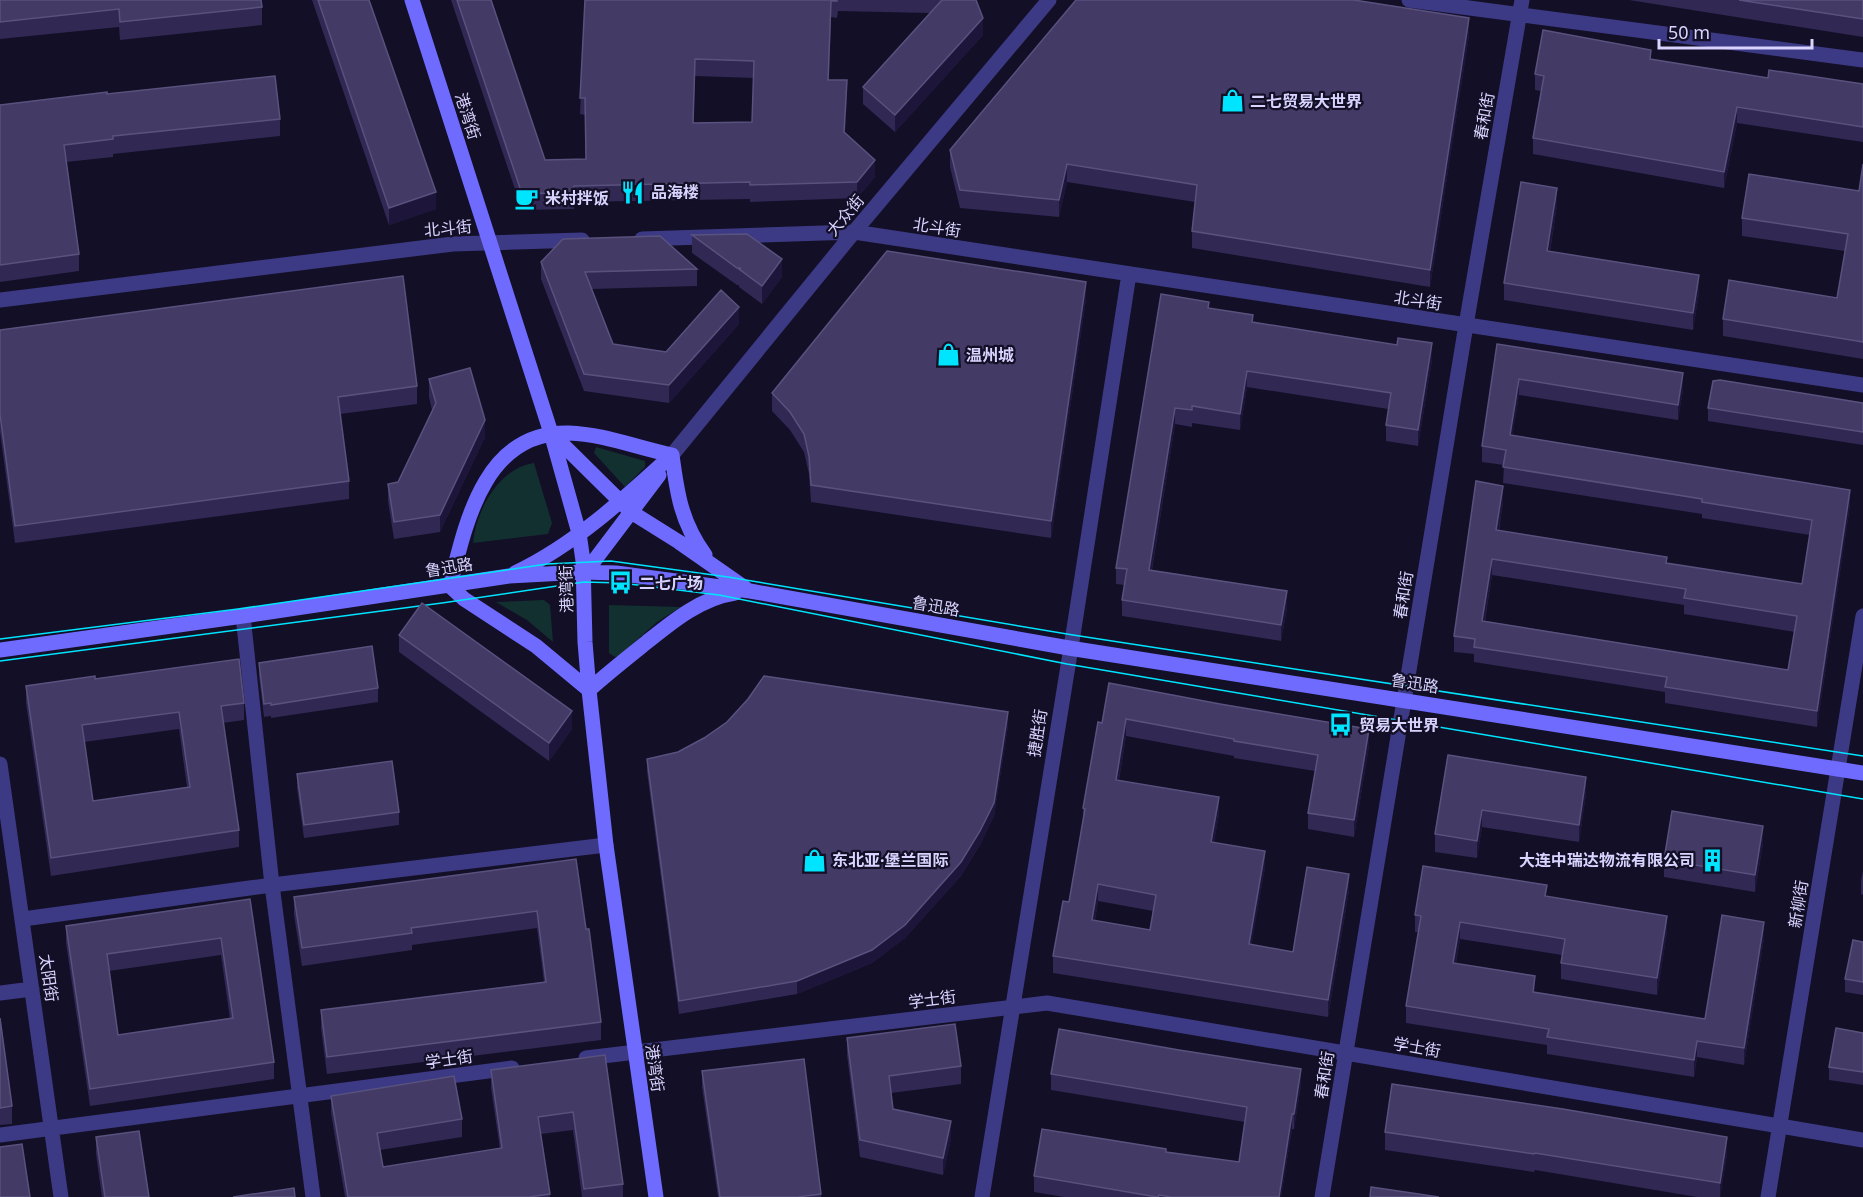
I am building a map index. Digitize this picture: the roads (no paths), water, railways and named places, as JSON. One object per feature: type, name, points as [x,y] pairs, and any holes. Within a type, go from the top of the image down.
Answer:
[{"type":"main road","name":"港湾街","points":[[412,0],[551,434],[579,533],[584,572],[585,642],[589,690],[606,845],[656,1197]]},
{"type":"main road","points":[[672,454],[591,436],[551,434],[527,441],[509,452],[496,466],[481,490],[466,523],[450,585],[464,599],[536,646],[589,690],[669,624],[693,609],[719,595],[750,591]]},
{"type":"main road","points":[[551,434],[626,507],[750,591]]},
{"type":"main road","points":[[509,576],[626,507],[651,487],[672,454]]},
{"type":"main road","points":[[672,454],[686,524],[693,539],[713,567]]},
{"type":"main road","points":[[584,572],[594,561],[626,507]]},
{"type":"main road","name":"鲁迅路","points":[[0,650],[509,576],[584,572],[616,573],[750,591],[1069,648],[1863,773]]},
{"type":"street","name":"大众街","points":[[672,454],[854,232],[1049,0]]},
{"type":"street","points":[[1409,0],[1863,60]]},
{"type":"street","name":"春和街","points":[[1322,1197],[1522,0]]},
{"type":"street","name":"北斗街","points":[[622,239],[854,232],[1863,386]]},
{"type":"street","name":"北斗街","points":[[0,300],[453,244],[598,240]]},
{"type":"street","name":"捷胜街","points":[[982,1197],[1128,274]]},
{"type":"street","points":[[243,616],[272,885],[313,1197]]},
{"type":"street","name":"新柳街","points":[[1768,1197],[1863,616]]},
{"type":"street","name":"太阳街","points":[[0,764],[6,853],[23,919],[62,1197]]},
{"type":"street","points":[[23,919],[272,885],[606,845]]},
{"type":"street","points":[[0,993],[32,988]]},
{"type":"street","name":"学士街","points":[[577,1059],[1047,1003],[1863,1140]]},
{"type":"street","name":"学士街","points":[[0,1135],[531,1066]]},
{"type":"tram line","points":[[0,639],[238,609],[547,564],[611,561],[728,577],[1073,635],[1863,756]]},
{"type":"tram line","points":[[0,661],[584,582],[621,583],[719,595],[1067,664],[1863,799]]},
{"type":"place","name":"二七贸易大世界","points":[[1232,101]]},
{"type":"place","name":"品海楼","points":[[633,192]]},
{"type":"place","name":"米村拌饭","points":[[527,198]]},
{"type":"place","name":"温州城","points":[[948,355]]},
{"type":"place","name":"二七广场","points":[[621,583]]},
{"type":"place","name":"贸易大世界","points":[[1341,725]]},
{"type":"place","name":"东北亚·堡兰国际","points":[[814,860]]},
{"type":"place","name":"大连中瑞达物流有限公司","points":[[1713,860]]}]
